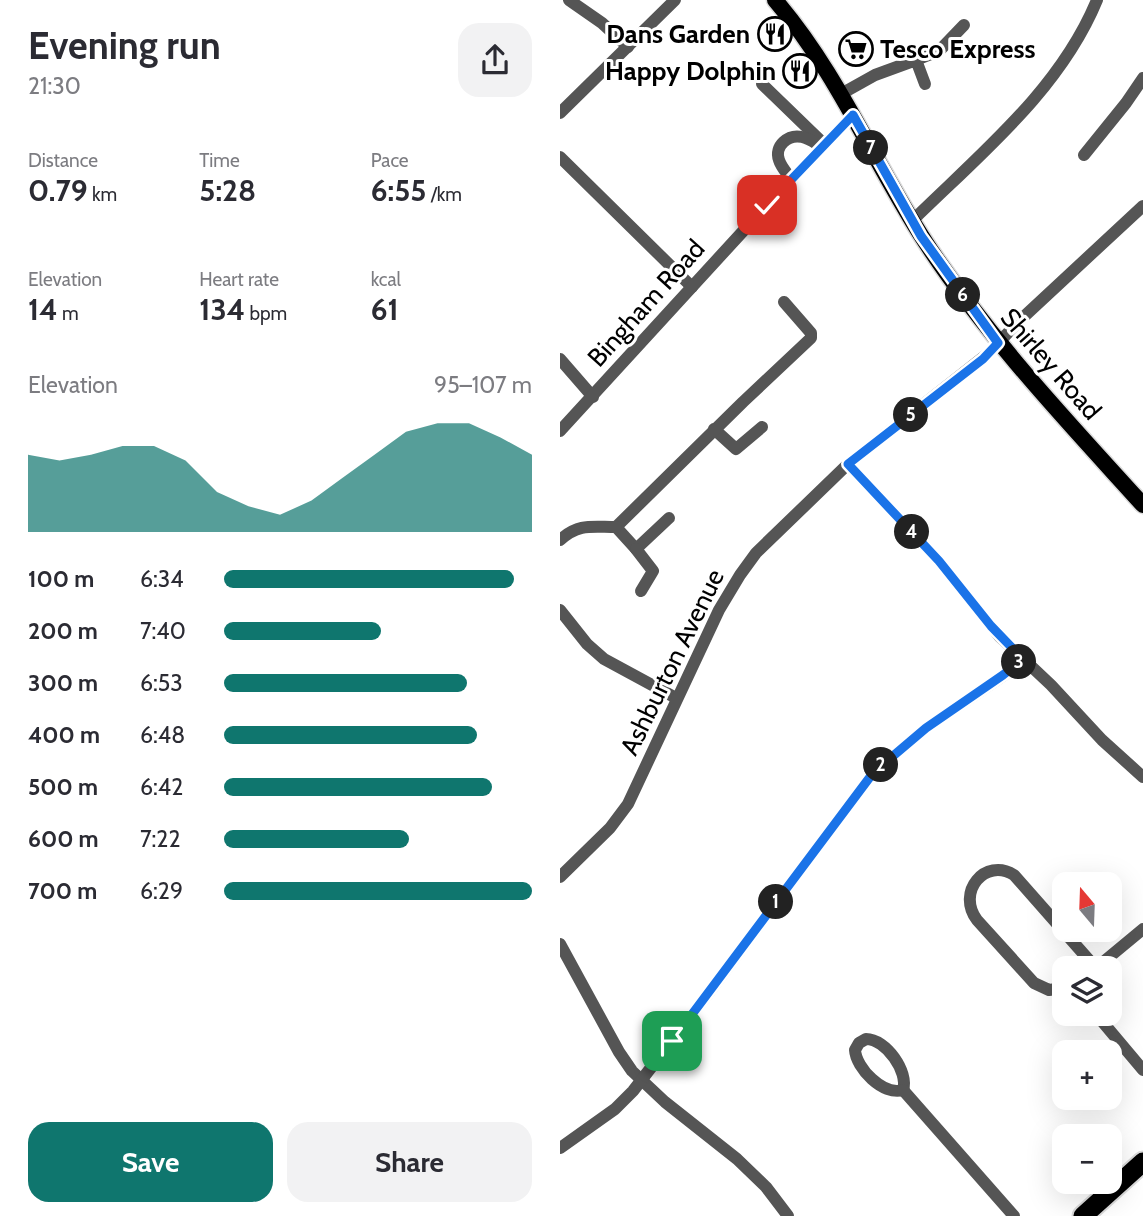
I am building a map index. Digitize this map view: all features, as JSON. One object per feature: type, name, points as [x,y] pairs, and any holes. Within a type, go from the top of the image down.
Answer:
[{"type":"highway","points":[[1083,1216],[1143,1162]]},
{"type":"main road","name":"Shirley Road","points":[[775,0],[810,44],[841,93],[912,221],[936,258],[998,343],[1143,505]]},
{"type":"street","points":[[569,0],[593,16],[628,47]]},
{"type":"street","points":[[560,113],[675,0]]},
{"type":"street","points":[[912,221],[1050,82],[1086,29],[1097,0]]},
{"type":"street","points":[[841,93],[875,75],[943,48],[964,25]]},
{"type":"street","points":[[916,60],[925,84]]},
{"type":"street","points":[[1084,155],[1143,78]]},
{"type":"street","points":[[762,84],[823,145]]},
{"type":"street","name":"Bingham Road","points":[[560,431],[853,115]]},
{"type":"street","points":[[791,179],[780,163],[778,153],[785,140],[800,136],[823,145]]},
{"type":"street","points":[[560,157],[692,287]]},
{"type":"street","name":"Ashburton Avenue","points":[[560,877],[596,843],[624,810],[638,786],[676,698],[722,605],[745,566],[782,526],[848,464],[983,359],[1018,322],[1143,206]]},
{"type":"street","points":[[560,540],[569,532],[582,527],[616,527],[714,429],[811,338],[811,333],[784,302]]},
{"type":"street","points":[[560,359],[593,397]]},
{"type":"street","points":[[714,429],[736,449],[762,427]]},
{"type":"street","points":[[848,464],[939,561],[991,626],[1102,740],[1143,778]]},
{"type":"street","points":[[636,548],[669,518]]},
{"type":"street","points":[[616,527],[653,571],[640,591]]},
{"type":"street","points":[[560,610],[587,644],[604,659],[676,698]]},
{"type":"street","points":[[560,1149],[615,1109],[641,1080],[873,773],[926,728],[1023,659]]},
{"type":"street","points":[[1052,990],[1034,983],[971,911],[968,899],[978,878],[997,870],[1014,875],[1085,956]]},
{"type":"street","points":[[1110,956],[1143,929]]},
{"type":"street","points":[[560,944],[619,1052],[641,1080],[737,1159],[766,1187],[785,1215]]},
{"type":"street","points":[[1106,1026],[1143,1070]]},
{"type":"street","points":[[870,1039],[886,1049],[901,1070],[905,1082],[902,1090],[893,1091],[882,1086],[864,1069],[856,1058],[855,1050],[859,1043],[870,1039]]},
{"type":"street","points":[[902,1090],[1014,1216]]},
{"type":"place","name":"Dans Garden","points":[[775,34]]},
{"type":"place","name":"Tesco Express","points":[[856,49]]},
{"type":"place","name":"Happy Dolphin","points":[[800,71]]},
{"type":"route","points":[[672,1041],[873,773],[944,714],[1023,659],[1000,637],[939,561],[848,464],[983,359],[998,343],[921,236],[853,115],[767,205]]}]
